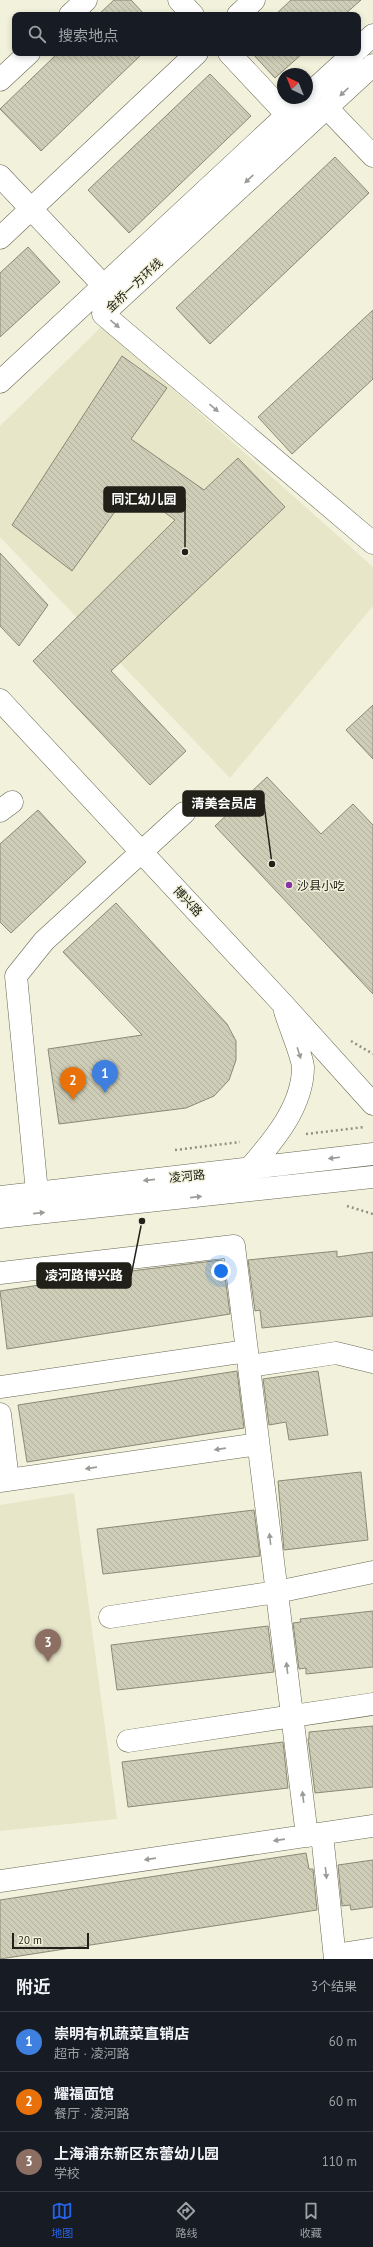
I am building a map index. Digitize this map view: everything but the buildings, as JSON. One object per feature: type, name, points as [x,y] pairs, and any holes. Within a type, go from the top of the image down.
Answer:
[{"type":"street","points":[[73,12],[86,0]]},
{"type":"street","points":[[179,0],[190,12]]},
{"type":"street","points":[[241,12],[254,0]]},
{"type":"street","points":[[361,46],[373,35]]},
{"type":"street","points":[[0,80],[26,56]]},
{"type":"street","points":[[0,238],[194,56]]},
{"type":"street","points":[[232,56],[287,115]]},
{"type":"street","points":[[313,91],[351,56]]},
{"type":"street","name":"金桥一方环线","points":[[373,65],[103,314],[373,543]]},
{"type":"street","points":[[0,382],[299,104]]},
{"type":"street","points":[[327,108],[373,156]]},
{"type":"street","points":[[0,176],[103,286]]},
{"type":"street","name":"博兴路","points":[[0,700],[282,1002],[373,1104]]},
{"type":"street","points":[[37,1192],[16,976],[44,941],[184,813]]},
{"type":"street","points":[[250,1168],[276,1138],[298,1096],[303,1066],[282,1002]]},
{"type":"street","name":"凌河路","points":[[0,1197],[373,1154]]},
{"type":"street","name":"凌河路","points":[[0,1217],[373,1177]]},
{"type":"street","points":[[0,1273],[234,1246],[293,1716],[335,1957],[373,1949]]},
{"type":"street","points":[[0,1387],[248,1359],[336,1353],[373,1362]]},
{"type":"street","points":[[0,1414],[4,1481],[258,1444]]},
{"type":"street","points":[[110,1617],[277,1592],[373,1572]]},
{"type":"street","points":[[128,1741],[373,1704]]},
{"type":"street","points":[[5,1875],[373,1826]]},
{"type":"path","points":[[276,1138],[338,1129],[373,1127]]},
{"type":"shaded area","points":[[102,326],[373,567],[373,606],[230,778],[0,537],[0,426]]},
{"type":"shaded area","points":[[74,1493],[117,1819],[0,1831],[0,1505]]},
{"type":"place","name":"同汇幼儿园","points":[[185,552]]},
{"type":"place","name":"清美会员店","points":[[272,864]]},
{"type":"place","name":"沙县小吃","points":[[289,885]]},
{"type":"place","name":"崇明有机蔬菜直销店","points":[[105,1093]]},
{"type":"place","name":"耀福面馆","points":[[73,1100]]},
{"type":"place","name":"凌河路博兴路","points":[[142,1221]]},
{"type":"place","name":"上海浦东新区东蕾幼儿园","points":[[48,1662]]}]
